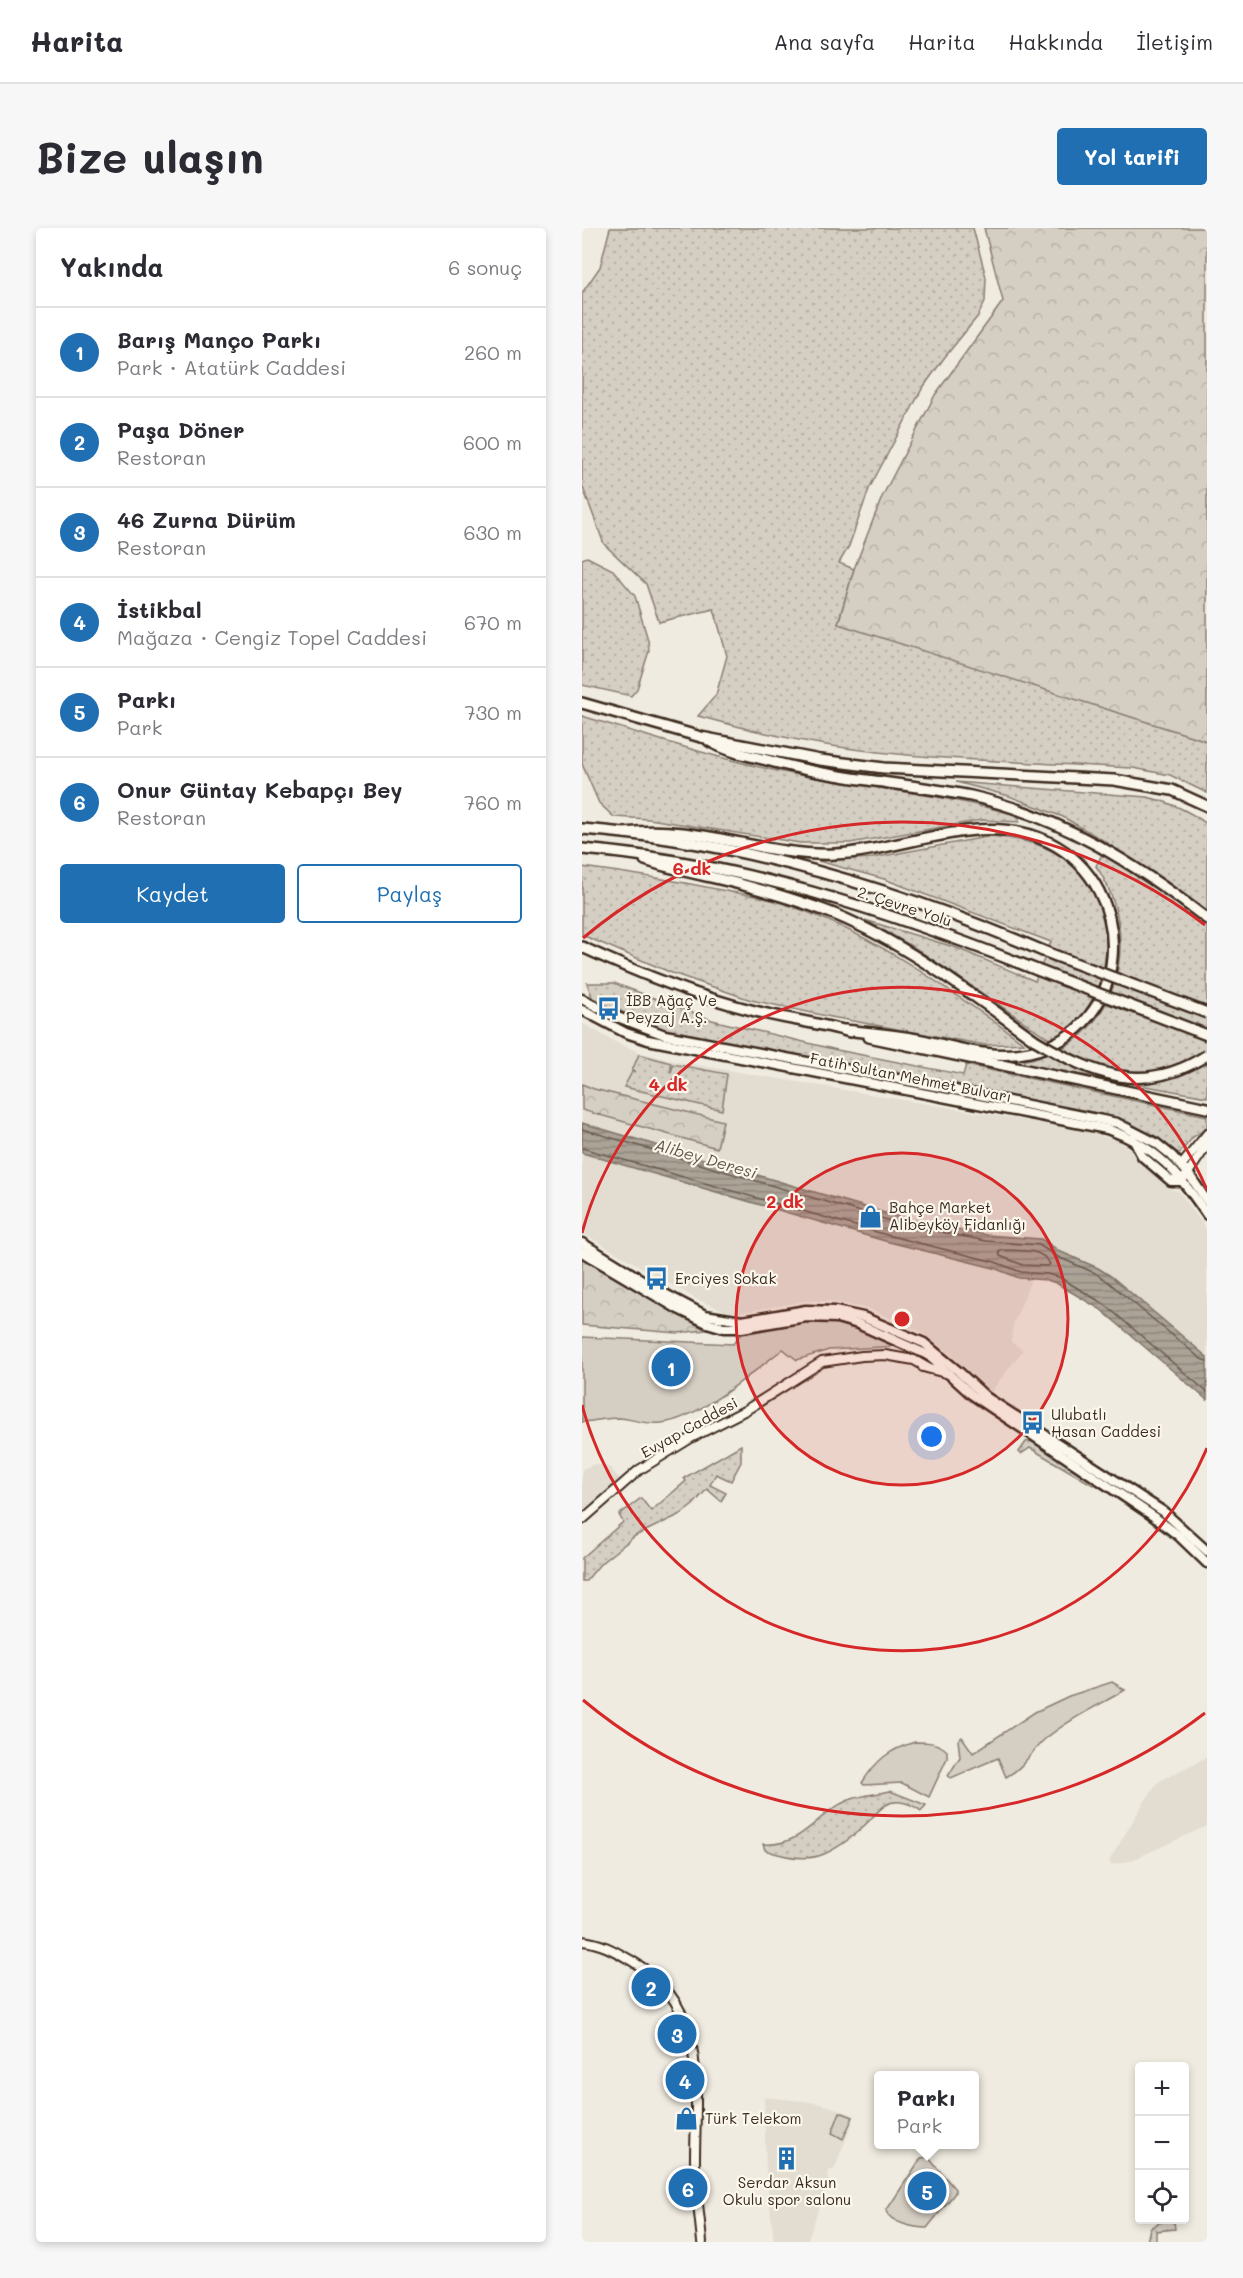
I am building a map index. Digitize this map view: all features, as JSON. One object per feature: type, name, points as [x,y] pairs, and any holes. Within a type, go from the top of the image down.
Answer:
[{"type":"highway","points":[[582,703],[701,737],[857,766],[1124,781],[1172,790],[1207,806]]},
{"type":"highway","points":[[701,737],[721,748],[802,770],[973,797],[1045,820],[1104,848],[1153,879],[1207,920]]},
{"type":"highway","name":"2. Çevre Yolu","points":[[582,830],[625,833],[744,854],[833,877],[972,922],[1207,1013]]},
{"type":"highway","points":[[625,833],[672,830],[779,850],[830,854],[863,852],[972,831],[1016,831],[1047,841],[1061,849],[1079,863],[1097,885],[1107,906],[1110,920],[1111,961],[1102,993],[1089,1017],[1063,1040],[1029,1052],[998,1054],[889,1035],[845,1030]]},
{"type":"highway","name":"2. Çevre Yolu","points":[[582,849],[718,868],[846,902],[941,933],[1207,1035]]},
{"type":"highway","points":[[626,854],[674,870],[746,885],[811,906],[848,921],[908,952],[1035,1040],[1086,1067],[1130,1077],[1165,1074],[1189,1065],[1207,1054]]},
{"type":"highway","points":[[582,947],[630,969],[755,1011],[876,1039],[1207,1108]]},
{"type":"main road","name":"Fatih Sultan Mehmet Bulvarı","points":[[582,999],[612,1015],[665,1035],[1107,1120],[1156,1143],[1207,1201]]},
{"type":"main road","name":"Fatih Sultan Mehmet Bulvarı","points":[[582,1010],[626,1033],[648,1040],[1097,1126],[1132,1139],[1179,1169]]},
{"type":"main road","points":[[1179,1169],[1207,1134]]},
{"type":"main road","points":[[1132,1139],[1142,1156],[1171,1181],[1185,1177],[1207,1145]]},
{"type":"main road","name":"Fatih Sultan Mehmet Bulvarı","points":[[1185,1177],[1207,1215]]},
{"type":"main road","points":[[582,1243],[665,1294],[705,1315],[742,1324]]},
{"type":"main road","points":[[582,1252],[691,1316],[724,1328],[806,1310],[821,1309],[848,1313],[924,1343],[986,1398],[1153,1516],[1179,1536],[1207,1563]]},
{"type":"main road","name":"Evyap Caddesi","points":[[582,1520],[639,1470],[688,1439],[746,1410],[815,1367],[886,1359],[956,1373]]},
{"type":"main road","points":[[1030,1431],[1164,1512],[1207,1551]]},
{"type":"main road","points":[[582,1941],[607,1946],[643,1967],[666,1989],[678,2006],[687,2026],[695,2064],[697,2091],[695,2169],[702,2242]]},
{"type":"shaded area","points":[[582,1023],[617,1043],[642,1053],[679,1062],[1075,1129],[1117,1140],[1129,1148],[1137,1159],[1169,1189],[1179,1191],[1207,1230],[1207,1357],[1111,1276],[1061,1252],[1042,1239],[1031,1280],[1013,1325],[1011,1342],[1023,1350],[991,1392],[947,1351],[921,1332],[869,1309],[827,1301],[807,1301],[738,1313],[726,1311],[698,1300],[582,1233]]},
{"type":"shaded area","points":[[595,1464],[609,1467],[622,1481],[582,1511],[582,1469]]},
{"type":"shaded area","points":[[1207,1757],[1207,1826],[1130,1861],[1111,1865],[1109,1861],[1158,1782]]},
{"type":"shaded area","points":[[764,2097],[811,2102],[855,2116],[834,2170],[829,2170],[828,2183],[807,2242],[774,2242],[766,2173]]},
{"type":"green space","points":[[610,228],[973,228],[986,277],[985,301],[978,316],[922,389],[869,489],[849,546],[839,563],[854,569],[838,623],[1207,741],[1207,793],[1170,775],[1133,768],[944,758],[869,751],[798,740],[698,716],[716,695],[727,656],[714,609],[659,622],[646,584],[604,544],[582,485],[582,293],[600,267]]},
{"type":"green space","points":[[984,228],[1207,228],[1207,741],[838,624],[854,569],[882,497],[935,395],[1003,301]]},
{"type":"green space","points":[[587,557],[613,570],[635,596],[649,651],[637,689],[631,696],[582,685],[582,559]]},
{"type":"green space","points":[[582,716],[771,770],[965,803],[1019,816],[1019,822],[982,820],[850,843],[800,843],[649,819],[614,817],[599,803],[582,764]]},
{"type":"green space","points":[[956,782],[1147,797],[1178,807],[1207,824],[1207,1097],[1023,1064],[1024,1060],[1056,1051],[1082,1034],[1101,1012],[1114,985],[1120,956],[1119,925],[1111,894],[1096,866],[1108,843],[1063,817],[1009,796]]},
{"type":"green space","points":[[992,836],[1039,845],[1065,859],[1082,874],[1095,893],[1102,914],[1106,937],[1105,959],[1100,982],[1090,1003],[1077,1021],[1051,1040],[915,948],[865,920],[954,947],[1035,981],[1051,942],[884,879],[818,861],[872,858]]},
{"type":"green space","points":[[582,867],[757,896],[809,913],[874,943],[966,1001],[1024,1043],[985,1045],[831,1017],[751,1000],[672,973],[582,935]]},
{"type":"green space","points":[[587,983],[614,983],[712,1020],[837,1050],[963,1075],[966,1065],[1207,1116],[1207,1128],[1193,1137],[1180,1153],[1172,1151],[1152,1135],[1107,1115],[671,1032],[593,1000]]},
{"type":"green space","points":[[639,1054],[671,1063],[671,1073],[673,1064],[727,1074],[722,1110],[624,1087],[632,1072],[635,1072],[632,1071]]},
{"type":"green space","points":[[582,1084],[723,1121],[717,1148],[582,1110]]},
{"type":"green space","points":[[582,1258],[706,1330],[678,1333],[582,1325]]},
{"type":"green space","points":[[825,1319],[852,1325],[899,1346],[829,1350],[797,1360],[783,1349],[725,1394],[676,1420],[645,1423],[610,1418],[582,1422],[582,1337],[733,1344],[743,1331],[797,1320]]},
{"type":"green space","points":[[1031,1441],[1094,1480],[1095,1483],[1093,1485],[1030,1448],[1021,1454],[1019,1452],[1026,1442]]},
{"type":"green space","points":[[741,1445],[741,1462],[731,1481],[716,1474],[710,1485],[726,1493],[721,1501],[707,1489],[693,1505],[681,1514],[635,1536],[601,1563],[586,1581],[582,1581],[582,1558],[623,1522],[619,1515],[641,1498],[651,1511],[686,1481],[684,1478]]},
{"type":"green space","points":[[1112,1682],[1125,1690],[1054,1732],[1018,1769],[1006,1777],[998,1758],[951,1778],[948,1776],[960,1757],[958,1740],[962,1737],[973,1753],[1035,1712],[1069,1696]]},
{"type":"green space","points":[[915,1742],[936,1744],[947,1751],[947,1758],[929,1797],[902,1783],[864,1785],[862,1783],[884,1756]]},
{"type":"green space","points":[[890,1791],[926,1805],[921,1811],[904,1803],[890,1803],[848,1840],[830,1851],[810,1858],[794,1857],[765,1850],[763,1844],[777,1844],[800,1835],[827,1813],[849,1800]]},
{"type":"green space","points":[[840,2112],[853,2117],[843,2139],[832,2133]]},
{"type":"green space","points":[[928,2157],[955,2189],[955,2193],[927,2228],[910,2226],[892,2219],[886,2211],[921,2158]]},
{"type":"green space","points":[[1156,2224],[1174,2224],[1175,2229],[1156,2231],[1156,2242],[1147,2242],[1150,2228]]},
{"type":"water","points":[[582,1123],[902,1218],[987,1235],[1041,1239],[1061,1252],[1111,1276],[1207,1357],[1207,1400],[1100,1309],[1056,1283],[1019,1278],[994,1268],[885,1241],[582,1153]]},
{"type":"place","name":"İBB Ağaç Ve Peyzaj A.Ş.","points":[[608,1009]]},
{"type":"place","name":"Bahçe Market Alibeyköy Fidanlığı","points":[[871,1216]]},
{"type":"place","name":"Erciyes Sokak","points":[[657,1278]]},
{"type":"place","name":"Barış Manço Parkı","points":[[671,1367]]},
{"type":"place","name":"Ulubatlı Hasan Caddesi","points":[[1033,1423]]},
{"type":"place","name":"Paşa Döner","points":[[651,1987]]},
{"type":"place","name":"46 Zurna Dürüm","points":[[677,2034]]},
{"type":"place","name":"İstikbal","points":[[685,2080]]},
{"type":"place","name":"Türk Telekom","points":[[687,2118]]},
{"type":"place","name":"Serdar Aksun Okulu spor salonu","points":[[787,2158]]},
{"type":"place","name":"Onur Güntay Kebapçı Bey","points":[[688,2188]]},
{"type":"place","name":"Parkı","points":[[927,2191]]},
{"type":"water label","name":"Alibey Deresi","points":[[706,1158]]}]
